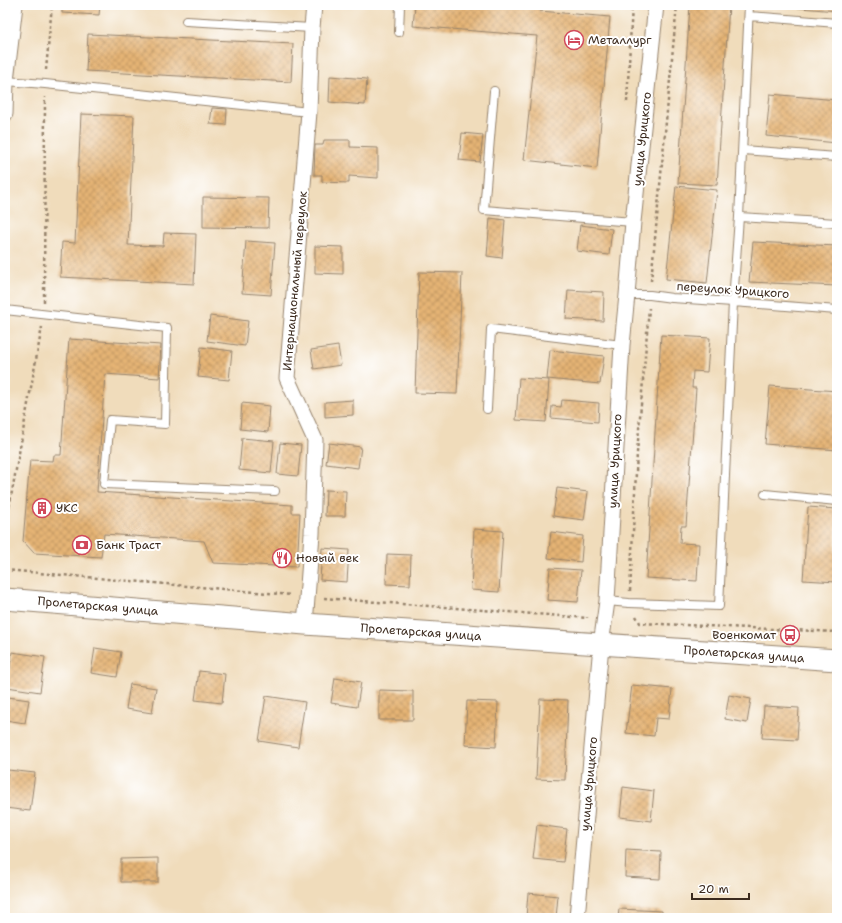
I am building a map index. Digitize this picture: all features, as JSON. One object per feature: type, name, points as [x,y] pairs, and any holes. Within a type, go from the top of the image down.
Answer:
[{"type":"main road","name":"Пролетарская улица","points":[[5,599],[305,624],[837,660]]},
{"type":"street","points":[[5,114],[6,81],[15,5]]},
{"type":"street","name":"Интернациональный переулок","points":[[305,624],[312,534],[315,440],[287,378],[309,112],[314,5]]},
{"type":"street","name":"улица Урицкого","points":[[577,918],[606,601],[622,345],[633,222],[656,5]]},
{"type":"lane","points":[[399,32],[400,5]]},
{"type":"lane","points":[[606,601],[719,606],[733,302],[740,217],[749,5]]},
{"type":"lane","points":[[749,16],[837,23]]},
{"type":"lane","points":[[186,21],[312,28]]},
{"type":"lane","points":[[6,81],[309,112]]},
{"type":"lane","points":[[494,91],[484,210],[633,222]]},
{"type":"lane","points":[[743,150],[837,157]]},
{"type":"lane","points":[[740,217],[837,223]]},
{"type":"lane","name":"переулок Урицкого","points":[[627,295],[650,295],[672,298],[837,310]]},
{"type":"lane","points":[[5,310],[166,328],[165,424],[110,420],[104,484],[275,491]]},
{"type":"lane","points":[[487,408],[491,329],[622,345]]},
{"type":"lane","points":[[765,494],[837,501]]},
{"type":"path","points":[[5,530],[44,315],[45,84],[52,5]]},
{"type":"path","points":[[627,105],[632,5]]},
{"type":"path","points":[[677,5],[637,453],[629,603],[640,623],[837,632]]},
{"type":"path","points":[[5,570],[307,597],[587,618],[588,610]]},
{"type":"building","points":[[62,5],[100,5],[99,15],[62,13]]},
{"type":"building","points":[[415,5],[541,5],[540,11],[610,17],[597,168],[524,160],[537,36],[413,26]]},
{"type":"building","points":[[690,5],[729,5],[717,185],[678,183]]},
{"type":"building","points":[[837,5],[837,11],[775,6]]},
{"type":"building","points":[[88,34],[293,44],[291,82],[86,71]]},
{"type":"building","points":[[330,76],[367,79],[365,105],[329,102]]},
{"type":"building","points":[[770,94],[837,100],[837,143],[766,136]]},
{"type":"building","points":[[212,108],[227,109],[226,125],[210,124]]},
{"type":"building","points":[[81,114],[134,116],[128,245],[163,246],[164,233],[196,234],[194,284],[60,277],[62,242],[75,243]]},
{"type":"building","points":[[462,133],[483,135],[480,162],[459,160]]},
{"type":"building","points":[[324,140],[350,140],[350,147],[378,148],[378,178],[349,176],[349,183],[322,182],[322,175],[314,175],[315,145],[323,145]]},
{"type":"building","points":[[676,186],[717,190],[707,283],[666,279]]},
{"type":"building","points":[[203,197],[269,198],[268,228],[203,227]]},
{"type":"building","points":[[490,218],[505,220],[502,258],[487,256]]},
{"type":"building","points":[[580,225],[612,229],[609,255],[577,251]]},
{"type":"building","points":[[246,241],[275,243],[271,295],[242,293]]},
{"type":"building","points":[[753,242],[837,246],[837,286],[749,282]]},
{"type":"building","points":[[315,246],[343,247],[343,274],[315,273]]},
{"type":"building","points":[[419,272],[462,273],[457,394],[415,393]]},
{"type":"building","points":[[568,290],[604,292],[603,321],[566,319]]},
{"type":"building","points":[[210,316],[248,321],[245,346],[207,341]]},
{"type":"building","points":[[661,335],[710,338],[707,372],[693,371],[692,388],[696,388],[686,526],[681,526],[680,543],[699,544],[697,581],[646,578]]},
{"type":"building","points":[[69,339],[161,345],[159,378],[105,374],[97,492],[292,505],[292,513],[300,513],[297,567],[213,563],[204,541],[104,534],[101,557],[34,553],[23,541],[30,460],[53,461],[54,455],[61,455]]},
{"type":"building","points":[[338,346],[341,365],[314,369],[311,350]]},
{"type":"building","points":[[201,347],[232,351],[229,380],[198,377]]},
{"type":"building","points":[[550,350],[604,356],[600,384],[547,379]]},
{"type":"building","points":[[519,378],[549,380],[546,422],[516,420]]},
{"type":"building","points":[[770,386],[837,391],[837,450],[765,444]]},
{"type":"building","points":[[353,400],[353,415],[325,417],[325,402]]},
{"type":"building","points":[[562,400],[599,403],[598,422],[551,418],[552,406],[561,407]]},
{"type":"building","points":[[242,403],[270,406],[268,432],[240,429]]},
{"type":"building","points":[[242,438],[274,441],[271,473],[239,470]]},
{"type":"building","points":[[280,443],[301,445],[298,476],[277,474]]},
{"type":"building","points":[[329,443],[361,447],[358,468],[326,464]]},
{"type":"building","points":[[557,488],[588,492],[584,520],[553,516]]},
{"type":"building","points":[[326,490],[346,491],[345,516],[325,516]]},
{"type":"building","points":[[808,507],[837,509],[835,552],[837,552],[837,582],[803,580]]},
{"type":"building","points":[[474,529],[503,531],[499,592],[471,590]]},
{"type":"building","points":[[551,532],[583,536],[581,562],[548,558]]},
{"type":"building","points":[[322,548],[349,550],[347,582],[320,580]]},
{"type":"building","points":[[387,554],[411,555],[410,585],[386,584]]},
{"type":"building","points":[[550,568],[581,570],[578,602],[547,600]]},
{"type":"building","points":[[95,648],[121,652],[117,677],[91,673]]},
{"type":"building","points":[[12,652],[45,657],[40,692],[7,687]]},
{"type":"building","points":[[199,671],[225,674],[222,703],[195,700]]},
{"type":"building","points":[[335,678],[361,682],[357,707],[331,703]]},
{"type":"building","points":[[130,684],[156,688],[152,713],[126,709]]},
{"type":"building","points":[[632,685],[672,689],[669,719],[656,718],[654,736],[626,733]]},
{"type":"building","points":[[379,690],[413,691],[413,720],[379,720]]},
{"type":"building","points":[[729,695],[751,699],[747,723],[725,719]]},
{"type":"building","points":[[266,696],[305,702],[298,747],[259,741]]},
{"type":"building","points":[[8,697],[29,700],[25,723],[5,720]]},
{"type":"building","points":[[540,699],[568,700],[565,780],[536,779]]},
{"type":"building","points":[[467,701],[498,702],[496,747],[465,745]]},
{"type":"building","points":[[835,702],[837,702],[837,733],[834,733]]},
{"type":"building","points":[[764,706],[799,708],[797,740],[762,738]]},
{"type":"building","points":[[8,770],[35,773],[30,811],[5,808],[5,792]]},
{"type":"building","points":[[623,787],[654,791],[651,821],[620,817]]},
{"type":"building","points":[[537,825],[567,829],[563,862],[533,859]]},
{"type":"building","points":[[626,850],[661,852],[660,879],[625,877]]},
{"type":"building","points":[[158,858],[158,882],[121,882],[121,859]]},
{"type":"building","points":[[528,893],[558,896],[556,918],[526,918]]},
{"type":"building","points":[[619,909],[662,911],[662,918],[618,918]]},
{"type":"place","name":"Металлург","points":[[574,40]]},
{"type":"place","name":"УКС","points":[[42,508]]},
{"type":"place","name":"Банк Траст","points":[[82,545]]},
{"type":"place","name":"Новый век","points":[[282,558]]},
{"type":"place","name":"Военкомат","points":[[790,635]]}]
